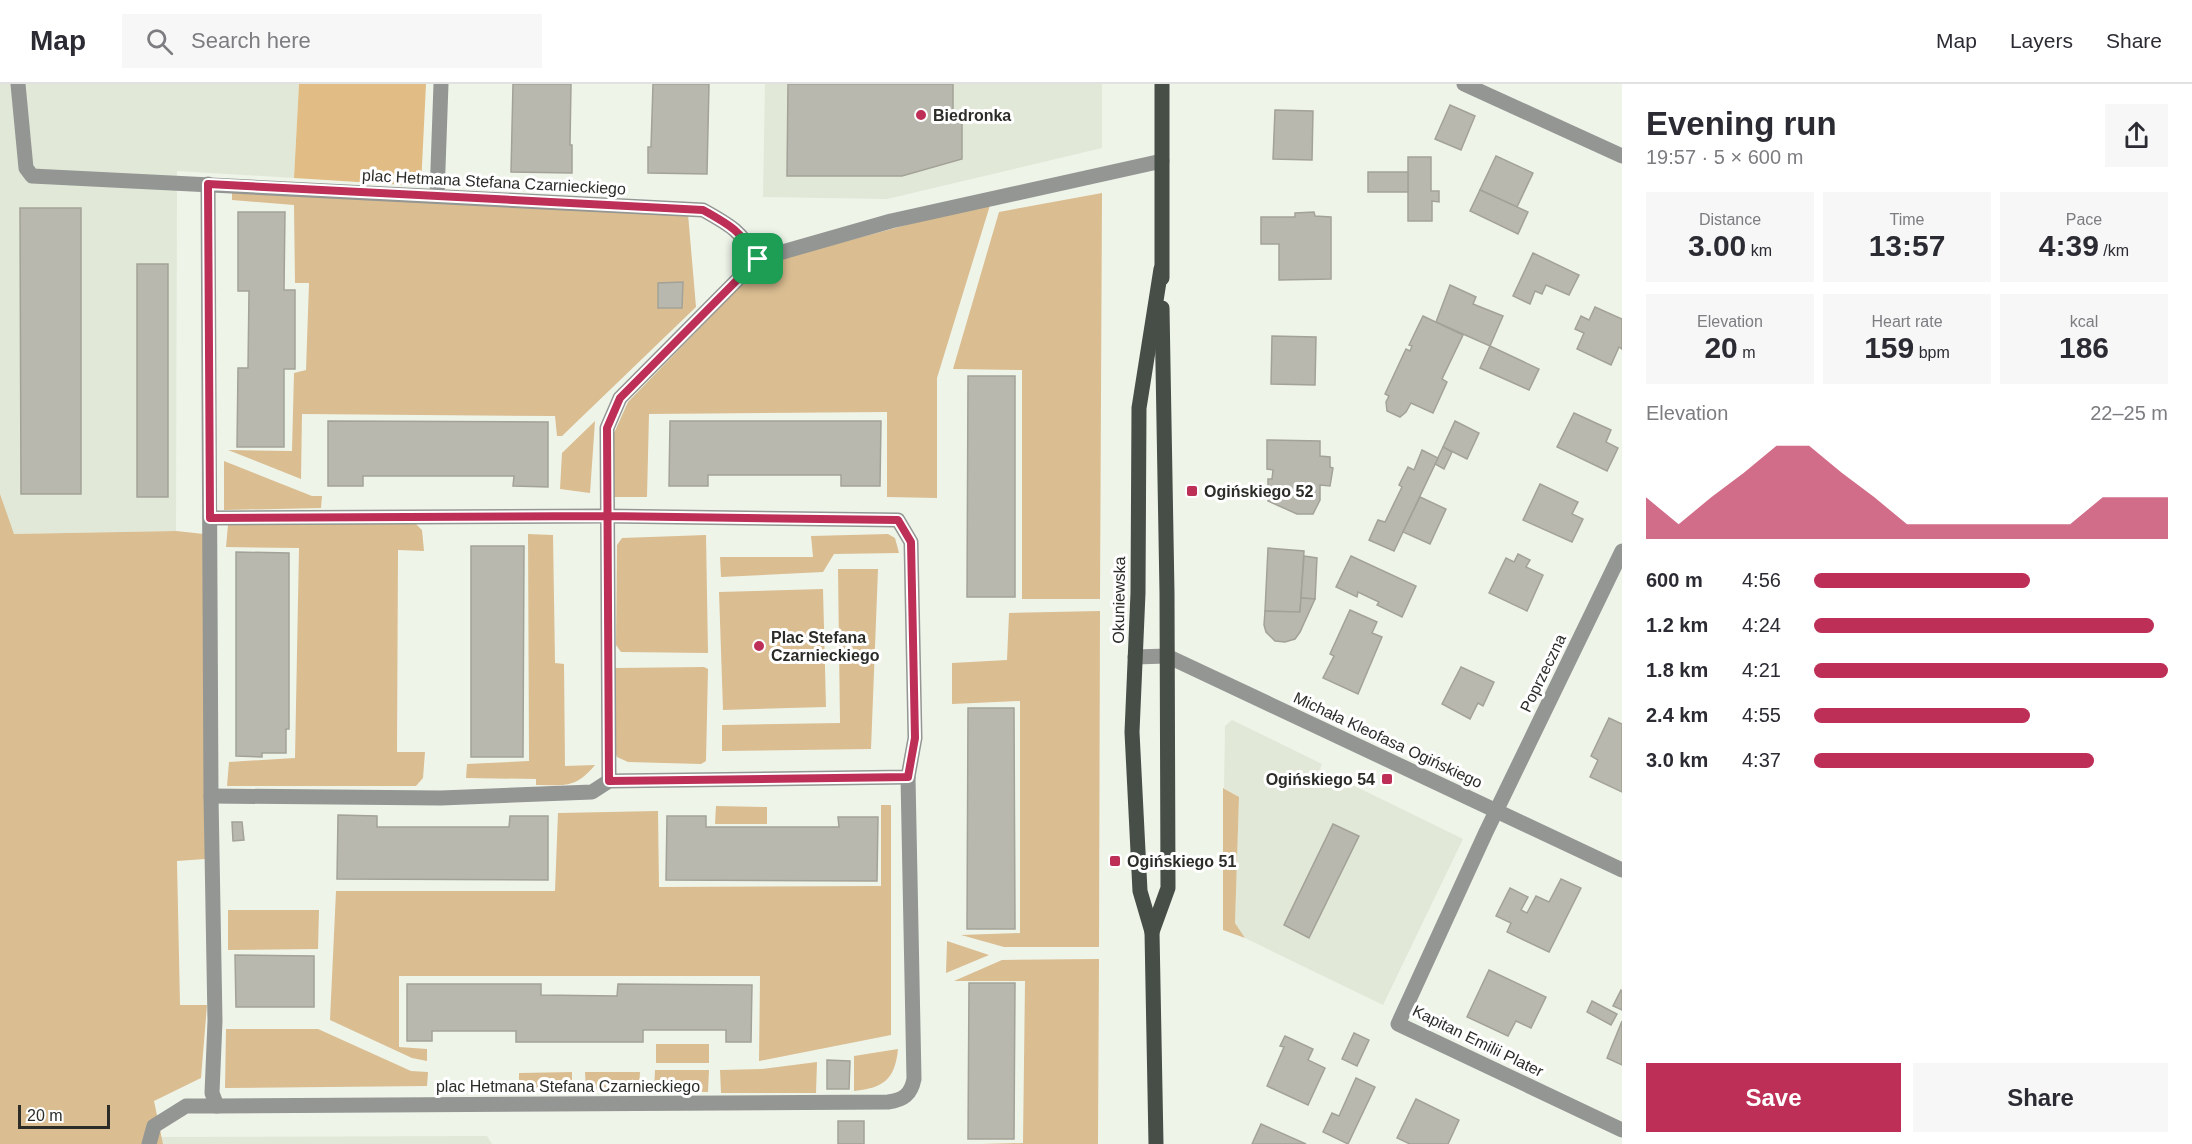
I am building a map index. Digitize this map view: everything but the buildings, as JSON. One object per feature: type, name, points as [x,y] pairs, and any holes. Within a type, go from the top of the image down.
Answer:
[{"type":"main road","name":"Okuniewska","points":[[1152,932],[1168,888],[1161,84]]},
{"type":"main road","name":"Okuniewska","points":[[1156,1144],[1152,932],[1140,891],[1132,732],[1138,593],[1139,408],[1161,269]]},
{"type":"street","name":"plac Hetmana Stefana Czarnieckiego","points":[[18,84],[26,168],[32,176],[703,210],[729,224],[744,237],[758,259]]},
{"type":"street","points":[[437,196],[441,84]]},
{"type":"street","points":[[1464,84],[1622,156]]},
{"type":"street","points":[[609,781],[607,428],[620,398],[758,259],[891,221],[1162,161]]},
{"type":"street","points":[[149,1144],[154,1126],[186,1106],[217,1106],[213,1093],[215,1022],[211,796],[208,184]]},
{"type":"street","name":"plac Hetmana Stefana Czarnieckiego","points":[[210,518],[606,516],[898,520],[911,542],[915,738],[908,777],[914,1079],[911,1090],[899,1101],[217,1106]]},
{"type":"street","name":"Poprzeczna","points":[[1497,811],[1622,551]]},
{"type":"street","name":"Michała Kleofasa Ogińskiego","points":[[1135,657],[1167,656],[1622,870]]},
{"type":"street","points":[[211,796],[441,798],[592,792],[609,781],[908,777]]},
{"type":"street","name":"Kapitan Emilii Plater","points":[[1497,811],[1398,1024],[1622,1130]]},
{"type":"shaded area","points":[[0,84],[299,84],[294,178],[177,171],[176,531],[13,534],[0,494]]},
{"type":"shaded area","points":[[299,84],[426,84],[421,186],[294,178]]},
{"type":"shaded area","points":[[765,84],[1102,84],[1102,148],[887,199],[763,197]]},
{"type":"shaded area","points":[[232,189],[688,214],[696,307],[562,436],[557,436],[555,416],[302,414],[301,479],[228,450],[292,451],[294,373],[306,370],[309,283],[295,283],[294,205],[232,200]]},
{"type":"shaded area","points":[[1102,193],[1100,599],[1022,599],[1022,370],[953,369],[999,212]]},
{"type":"shaded area","points":[[991,202],[937,378],[937,498],[887,497],[887,412],[649,414],[647,497],[614,497],[614,433],[628,402],[762,264]]},
{"type":"shaded area","points":[[595,421],[590,493],[560,489],[562,453]]},
{"type":"shaded area","points":[[224,461],[312,496],[322,496],[321,508],[224,510]]},
{"type":"shaded area","points":[[0,494],[14,534],[176,531],[204,534],[205,859],[177,861],[180,1005],[207,1005],[201,1078],[154,1101],[163,1144],[0,1144]]},
{"type":"shaded area","points":[[415,523],[422,530],[424,551],[398,550],[397,752],[425,752],[423,778],[416,786],[227,786],[229,762],[295,758],[299,548],[226,547],[228,525]]},
{"type":"shaded area","points":[[528,534],[553,535],[555,663],[564,664],[565,766],[595,765],[588,773],[569,784],[536,785],[536,779],[466,778],[467,764],[529,761]]},
{"type":"shaded area","points":[[888,534],[895,538],[899,553],[834,554],[823,572],[721,577],[720,557],[813,557],[811,536]]},
{"type":"shaded area","points":[[706,535],[708,653],[621,652],[616,645],[617,545],[622,538]]},
{"type":"shaded area","points":[[838,569],[878,569],[871,749],[722,751],[722,725],[840,723]]},
{"type":"shaded area","points":[[823,589],[826,707],[723,710],[719,592]]},
{"type":"shaded area","points":[[1100,611],[1099,947],[1004,947],[961,935],[1020,933],[1020,701],[952,704],[952,663],[1007,660],[1009,613]]},
{"type":"shaded area","points":[[704,667],[708,669],[706,761],[701,764],[628,762],[617,757],[614,749],[614,670],[616,668]]},
{"type":"shaded area","points":[[1232,720],[1322,764],[1320,769],[1463,839],[1383,1005],[1245,938],[1235,923],[1239,797],[1224,788],[1225,726]]},
{"type":"shaded area","points":[[1223,788],[1239,797],[1235,923],[1245,938],[1223,930]]},
{"type":"shaded area","points":[[881,805],[891,805],[891,1035],[759,1061],[760,976],[399,976],[399,1047],[427,1049],[427,1061],[412,1058],[330,1020],[336,891],[555,891],[558,813],[658,811],[659,887],[881,886]]},
{"type":"shaded area","points":[[716,806],[767,807],[767,824],[715,824]]},
{"type":"shaded area","points":[[228,910],[319,910],[318,949],[228,950]]},
{"type":"shaded area","points":[[947,941],[989,955],[946,973]]},
{"type":"shaded area","points":[[1099,959],[1098,1144],[981,1144],[1023,1143],[1025,981],[954,981],[1002,960]]},
{"type":"shaded area","points":[[226,1029],[318,1029],[411,1071],[428,1072],[427,1086],[225,1088]]},
{"type":"shaded area","points":[[656,1044],[709,1044],[709,1063],[656,1063]]},
{"type":"shaded area","points":[[898,1049],[894,1068],[886,1080],[873,1087],[854,1091],[854,1056]]},
{"type":"shaded area","points":[[817,1062],[816,1093],[721,1093],[720,1070],[762,1069]]},
{"type":"shaded area","points":[[655,1070],[709,1070],[708,1092],[654,1091]]},
{"type":"shaded area","points":[[572,1072],[572,1089],[519,1089],[519,1073]]},
{"type":"shaded area","points":[[585,1072],[640,1072],[639,1090],[586,1091]]},
{"type":"shaded area","points":[[487,1136],[492,1144],[163,1144],[161,1137]]},
{"type":"place","name":"Biedronka","points":[[921,115]]},
{"type":"place","name":"Ogińskiego 52","points":[[1192,491]]},
{"type":"place","name":"Plac Stefana Czarnieckiego","points":[[759,646]]},
{"type":"place","name":"Ogińskiego 54","points":[[1387,779]]},
{"type":"place","name":"Ogińskiego 51","points":[[1115,861]]},
{"type":"route","points":[[758,259],[620,398],[607,428],[606,516],[609,781],[908,777],[915,738],[911,542],[898,520],[606,516],[210,518],[208,184],[703,210],[729,224],[744,237],[758,259]]}]
